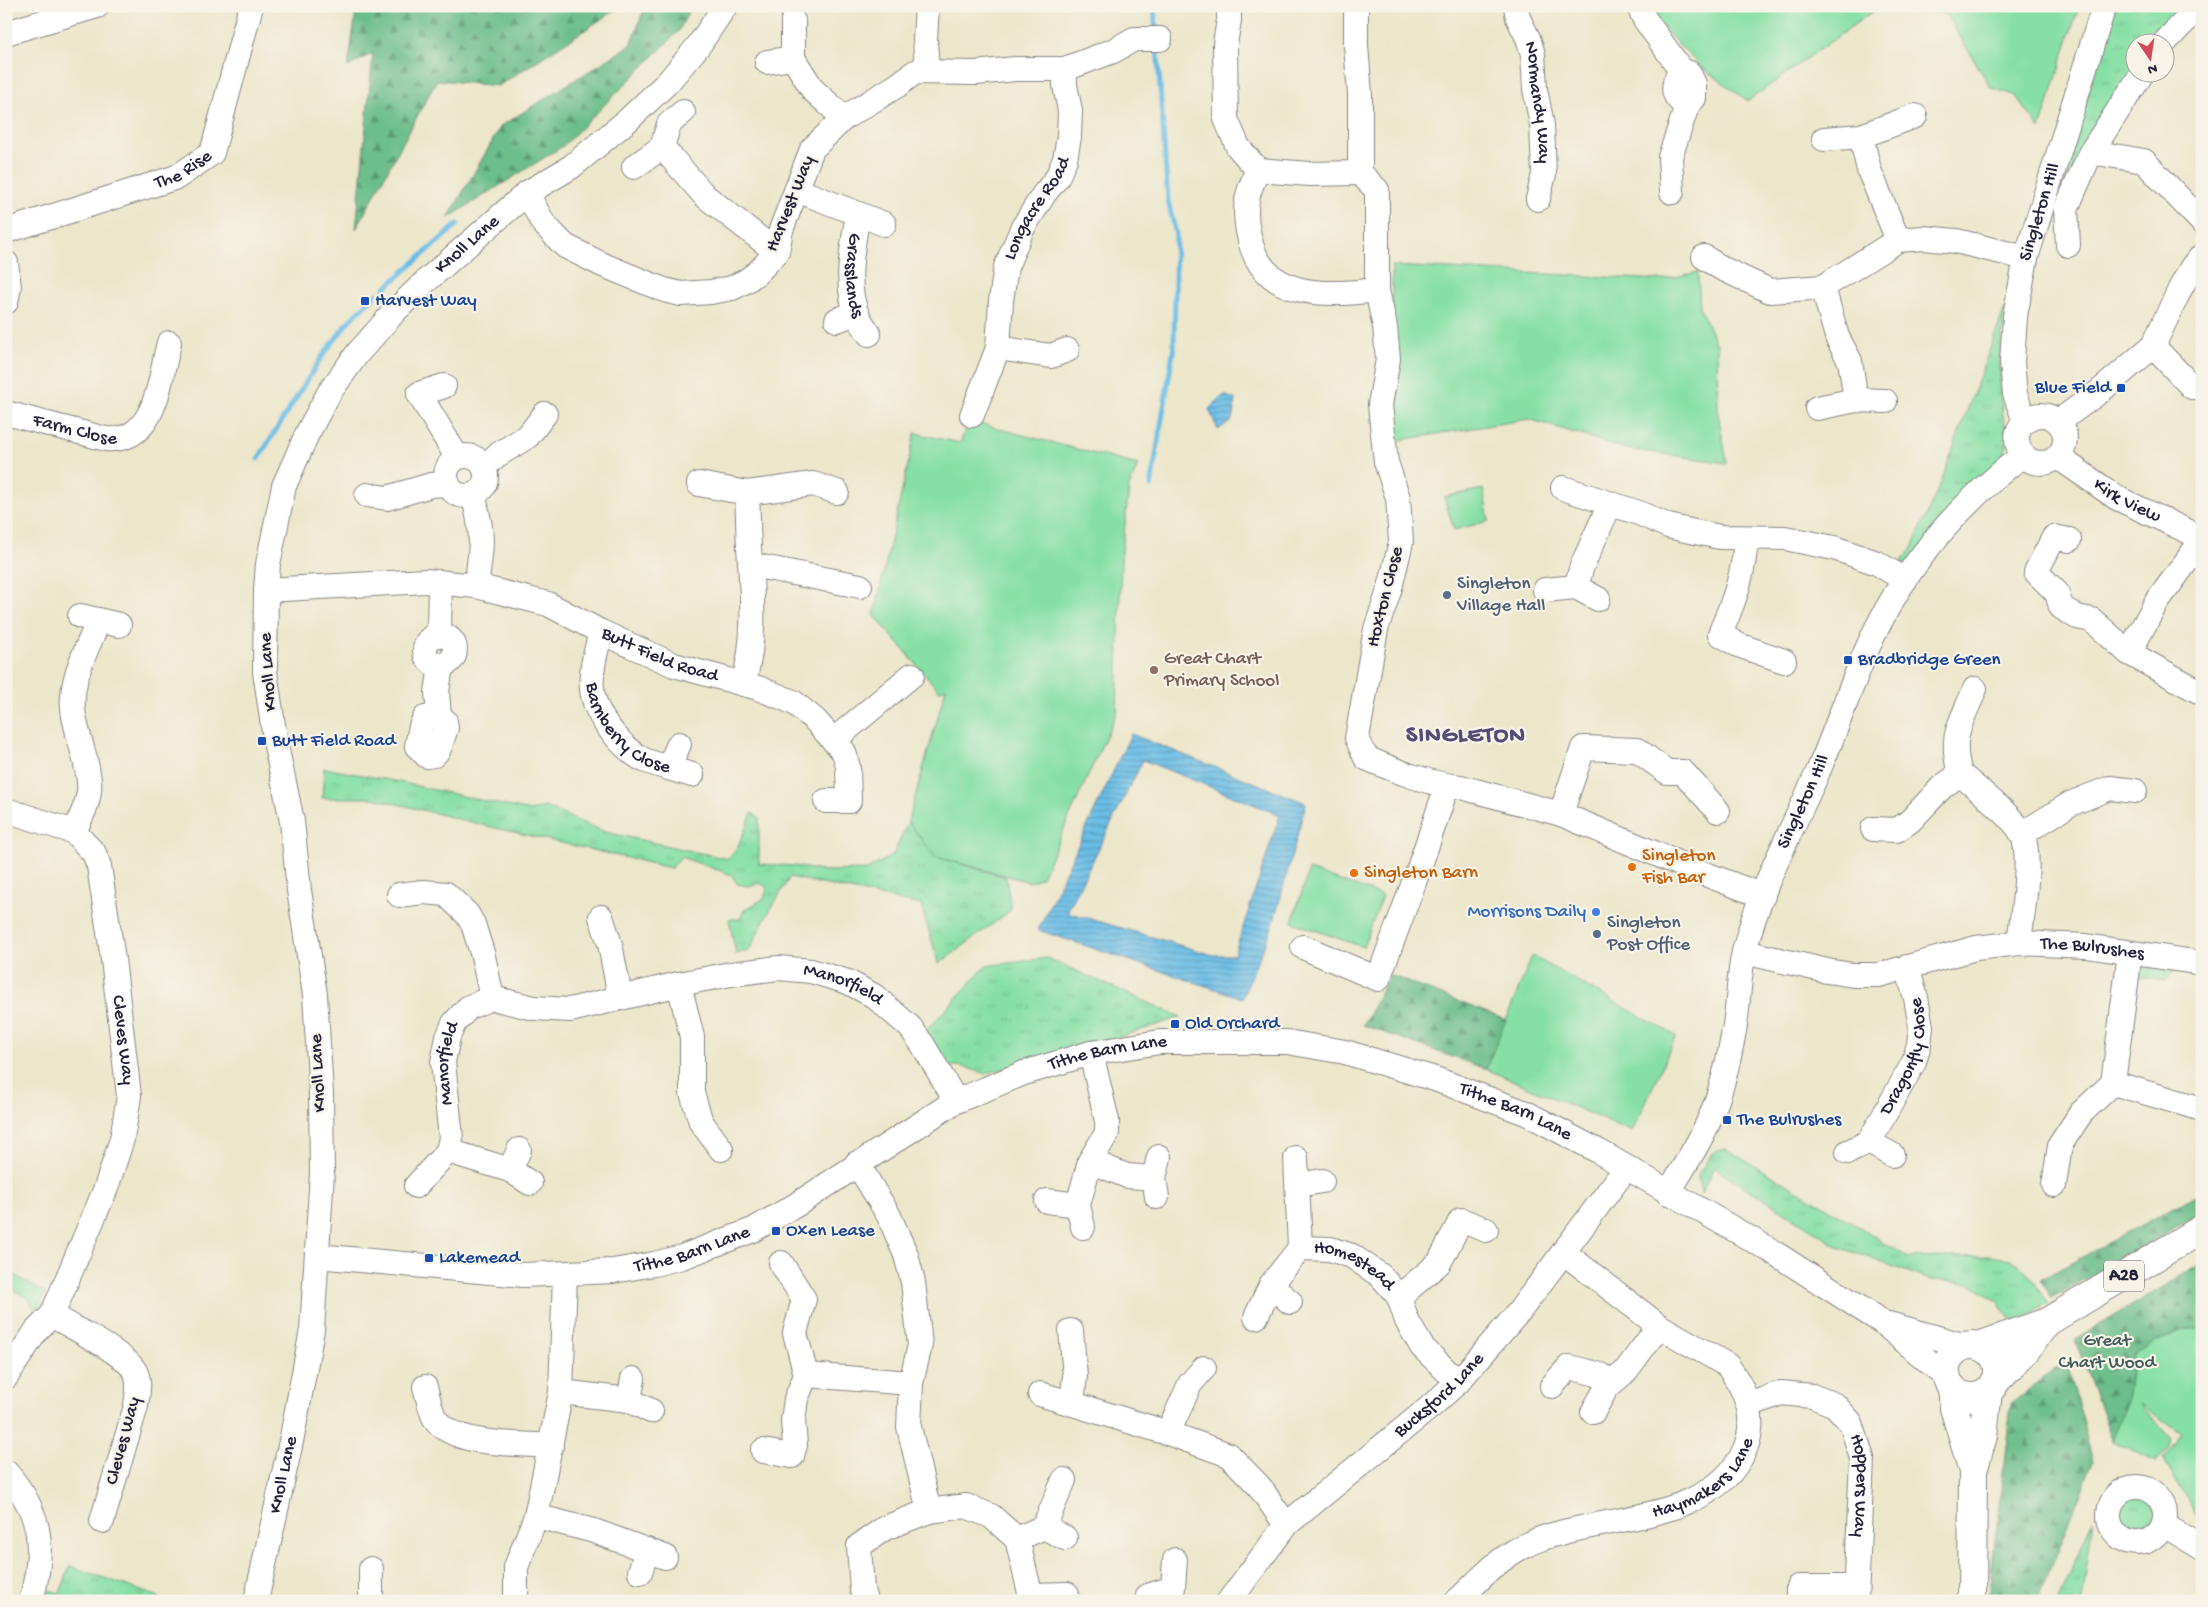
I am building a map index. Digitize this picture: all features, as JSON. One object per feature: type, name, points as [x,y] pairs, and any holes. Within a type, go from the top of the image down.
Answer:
[{"type":"main road","name":"A28","points":[[1972,1346],[2047,1322],[2202,1229]]},
{"type":"main road","name":"A28","points":[[1992,1387],[2025,1351],[2047,1322]]},
{"type":"main road","points":[[1972,1601],[1973,1471],[1983,1436],[1992,1387],[1997,1375],[1995,1360],[1985,1349],[1972,1346],[1958,1349],[1948,1361],[1949,1382],[1954,1408],[1973,1471]]},
{"type":"main road","points":[[1949,1382],[1965,1396],[1981,1395],[1992,1387]]},
{"type":"street","points":[[6,33],[97,6]]},
{"type":"street","name":"Knoll Lane","points":[[256,1601],[292,1437],[312,1330],[322,1173],[321,1094],[315,995],[299,890],[292,821],[268,693],[265,644],[266,590],[274,529],[284,486],[307,434],[329,393],[357,354],[395,311],[426,281],[527,193],[571,167],[628,120],[674,75],[699,45],[725,6]]},
{"type":"street","points":[[927,6],[924,39],[927,71]]},
{"type":"street","points":[[1229,6],[1225,44],[1226,119],[1238,147],[1258,170],[1310,174],[1360,173]]},
{"type":"street","points":[[1258,170],[1249,189],[1244,216],[1256,260],[1278,283],[1296,290],[1335,295],[1377,290],[1377,190],[1360,173],[1360,94],[1356,46],[1356,6]]},
{"type":"street","name":"Normandy Way","points":[[1516,6],[1518,18],[1528,38],[1533,54],[1534,89],[1542,125],[1544,174],[1538,200]]},
{"type":"street","points":[[1639,6],[1644,18],[1681,70],[1689,73],[1694,84],[1694,98],[1687,106],[1670,157],[1672,192]]},
{"type":"street","name":"Singleton Hill","points":[[2025,422],[2015,394],[2012,363],[2015,316],[2026,258],[2104,6]]},
{"type":"street","name":"The Rise","points":[[6,231],[177,177],[212,153],[250,7]]},
{"type":"street","points":[[2175,32],[2194,12]]},
{"type":"street","points":[[793,21],[793,58],[813,90],[844,118]]},
{"type":"street","name":"Harvest Way","points":[[527,193],[543,224],[565,246],[603,265],[664,290],[681,294],[711,292],[732,288],[758,272],[776,252],[781,230],[812,149],[844,118],[898,85],[915,72],[976,73],[1015,69],[1065,68],[1113,50],[1134,39],[1160,39]]},
{"type":"street","points":[[767,62],[793,58]]},
{"type":"street","name":"Longacre Road","points":[[972,415],[998,348],[1000,310],[1006,267],[1022,229],[1044,194],[1057,178],[1065,159],[1069,137],[1070,111],[1065,85],[1065,68]]},
{"type":"street","points":[[2068,245],[2066,209],[2091,152],[2136,82]]},
{"type":"street","points":[[634,167],[662,147],[669,124],[683,112]]},
{"type":"street","points":[[1824,139],[1861,136],[1915,116]]},
{"type":"street","points":[[1861,136],[1868,170],[1898,240]]},
{"type":"street","points":[[662,147],[705,196],[776,252]]},
{"type":"street","points":[[2091,152],[2144,161],[2202,222]]},
{"type":"street","name":"Grasslands","points":[[797,190],[884,224]]},
{"type":"street","name":"Grasslands","points":[[858,214],[853,241],[847,317],[869,334]]},
{"type":"street","points":[[1704,257],[1721,268],[1770,291],[1823,287],[1898,240],[1923,238],[1956,241],[2026,258]]},
{"type":"street","points":[[2058,422],[2098,392],[2153,346],[2180,289],[2192,267],[2202,256]]},
{"type":"street","points":[[6,263],[9,292],[6,302]]},
{"type":"street","points":[[1823,287],[1837,337],[1850,362],[1856,400]]},
{"type":"street","name":"Hoxton Close","points":[[1377,290],[1385,326],[1388,359],[1380,405],[1386,462],[1398,498],[1401,542],[1390,588],[1376,629],[1357,738],[1366,758],[1403,774],[1447,786],[1461,787],[1561,814],[1692,869],[1763,896]]},
{"type":"street","name":"Farm Close","points":[[6,413],[106,439],[116,440],[134,435],[147,422],[153,407],[169,343]]},
{"type":"street","points":[[2153,346],[2192,387],[2202,387]]},
{"type":"street","points":[[998,348],[1051,356],[1067,350]]},
{"type":"street","points":[[444,386],[410,396],[457,457]]},
{"type":"street","points":[[1817,408],[1856,400],[1885,401]]},
{"type":"street","points":[[484,467],[496,456],[528,436],[545,414]]},
{"type":"street","points":[[2038,416],[2052,418],[2058,422],[2065,436],[2065,443],[2058,457],[2044,464],[2029,460],[2023,455],[2017,442],[2018,435],[2025,422],[2038,416]]},
{"type":"street","name":"Singleton Hill","points":[[1668,1193],[1702,1135],[1723,1084],[1735,1030],[1737,995],[1744,952],[1763,896],[1819,769],[1868,647],[1905,580],[1930,544],[1965,505],[2023,455]]},
{"type":"street","points":[[470,456],[476,458],[484,467],[486,481],[477,494],[461,495],[451,489],[448,484],[446,472],[448,466],[457,457],[470,456]]},
{"type":"street","name":"Kirk View","points":[[2058,457],[2117,498],[2202,539]]},
{"type":"street","points":[[367,495],[388,498],[431,485],[448,484]]},
{"type":"street","points":[[699,484],[747,493],[813,484],[837,492]]},
{"type":"street","points":[[1563,488],[1668,526],[1720,537],[1785,538],[1834,548],[1877,563],[1905,580]]},
{"type":"street","points":[[743,684],[752,644],[752,565],[749,547],[747,493]]},
{"type":"street","points":[[473,494],[481,522],[482,545],[476,586]]},
{"type":"street","points":[[1576,587],[1582,566],[1610,504]]},
{"type":"street","points":[[2069,540],[2054,536],[2036,572],[2058,593],[2061,607],[2077,617],[2092,620],[2129,653],[2202,693]]},
{"type":"street","points":[[1746,538],[1744,562],[1736,597],[1720,634],[1738,645],[1784,661]]},
{"type":"street","points":[[2129,653],[2156,603],[2202,539]]},
{"type":"street","points":[[752,565],[860,586]]},
{"type":"street","points":[[439,715],[437,692],[441,666],[453,658],[456,649],[448,637],[439,635],[440,582]]},
{"type":"street","name":"Butt Field Road","points":[[266,590],[316,586],[440,582],[476,586],[548,604],[601,632],[674,665],[743,684],[793,702],[814,719],[834,740],[846,757],[850,801],[826,801]]},
{"type":"street","points":[[1545,590],[1576,587],[1598,599]]},
{"type":"street","points":[[74,832],[87,804],[89,787],[73,708],[74,693],[78,670],[99,620]]},
{"type":"street","name":"Barnberry Close","points":[[601,632],[591,688],[596,709],[603,721],[623,746],[644,759],[692,775]]},
{"type":"street","points":[[834,740],[912,676]]},
{"type":"street","points":[[1975,689],[1956,734],[1954,753],[1960,774],[1999,808],[2022,834],[2026,863],[2019,943]]},
{"type":"street","points":[[669,767],[679,744]]},
{"type":"street","points":[[1561,814],[1583,748],[1636,750],[1667,772],[1683,772],[1718,811]]},
{"type":"street","points":[[1873,828],[1897,830],[1910,821],[1942,787],[1960,774]]},
{"type":"street","points":[[2022,834],[2110,779],[2136,791]]},
{"type":"street","points":[[1303,947],[1378,979],[1414,884],[1447,786]]},
{"type":"street","name":"Cleves Way","points":[[6,810],[74,832],[94,853],[99,866],[113,959],[129,1096],[122,1139],[106,1188],[52,1315],[36,1331],[6,1377]]},
{"type":"street","points":[[399,895],[423,892],[446,894],[467,914],[473,924],[483,956],[492,998]]},
{"type":"street","points":[[601,917],[610,944],[620,998]]},
{"type":"street","name":"The Bulrushes","points":[[1744,952],[1777,961],[1853,974],[1879,975],[1976,948],[2019,943],[2086,946],[2202,963]]},
{"type":"street","points":[[2054,1185],[2060,1145],[2081,1113],[2113,1083],[2130,953]]},
{"type":"street","name":"Manorfield","points":[[448,1151],[451,1138],[443,1062],[448,1037],[454,1022],[469,1007],[492,998],[534,1008],[570,1010],[679,984],[778,968],[811,971],[848,982],[874,996],[910,1027],[923,1045],[956,1101]]},
{"type":"street","name":"Dragonfly Close","points":[[1869,1142],[1914,1062],[1919,1044],[1919,1014],[1907,968]]},
{"type":"street","points":[[679,984],[692,1037],[692,1093],[701,1122],[721,1149]]},
{"type":"street","name":"Tithe Barn Lane","points":[[317,1256],[523,1275],[612,1271],[654,1264],[720,1243],[753,1230],[796,1205],[956,1101],[1024,1073],[1091,1053],[1160,1042],[1287,1042],[1345,1052],[1435,1079],[1526,1113],[1770,1250],[1882,1322],[1949,1382]]},
{"type":"street","points":[[1047,1200],[1080,1216],[1090,1161],[1107,1134],[1107,1121],[1091,1053]]},
{"type":"street","points":[[2113,1083],[2202,1109]]},
{"type":"street","points":[[1848,1152],[1869,1142],[1892,1155]]},
{"type":"street","points":[[416,1186],[448,1151],[514,1160],[530,1183]]},
{"type":"street","name":"Homestead","points":[[1256,1317],[1271,1285],[1300,1248],[1296,1158]]},
{"type":"street","points":[[1090,1161],[1128,1176],[1157,1177]]},
{"type":"street","points":[[857,1164],[889,1216],[906,1255],[912,1276],[918,1311],[920,1345],[911,1383],[910,1427],[929,1512]]},
{"type":"street","name":"Bucksford Lane","points":[[1229,1601],[1286,1524],[1392,1439],[1458,1382],[1518,1313],[1626,1168]]},
{"type":"street","points":[[1298,1184],[1322,1181]]},
{"type":"street","name":"Homestead","points":[[1399,1297],[1439,1263],[1461,1220],[1486,1230]]},
{"type":"street","name":"Homestead","points":[[1300,1248],[1330,1249],[1352,1256],[1381,1276],[1399,1297],[1407,1321],[1422,1347],[1458,1382]]},
{"type":"street","name":"Haymakers Lane","points":[[1471,1596],[1493,1566],[1524,1545],[1561,1533],[1627,1520],[1692,1500],[1719,1484],[1740,1462],[1750,1436],[1750,1405],[1727,1365],[1659,1326],[1563,1252]]},
{"type":"street","points":[[763,1451],[792,1456],[796,1445],[793,1421],[796,1399],[806,1375],[795,1333],[804,1299],[781,1263]]},
{"type":"street","points":[[516,1601],[516,1568],[536,1516],[560,1392],[565,1274]]},
{"type":"street","points":[[1271,1285],[1290,1302]]},
{"type":"street","name":"Cleves Way","points":[[52,1315],[124,1359],[135,1372],[138,1386],[136,1406],[102,1521]]},
{"type":"street","name":"Tithe Barn Lane","points":[[1882,1322],[1972,1346]]},
{"type":"street","points":[[1593,1412],[1607,1388],[1625,1372],[1659,1326]]},
{"type":"street","points":[[1071,1330],[1075,1376],[1072,1403]]},
{"type":"street","points":[[1552,1386],[1569,1367],[1601,1375],[1607,1388]]},
{"type":"street","points":[[1168,1433],[1190,1384],[1204,1368]]},
{"type":"street","points":[[806,1375],[911,1383]]},
{"type":"street","points":[[425,1387],[435,1418],[445,1430],[467,1439],[551,1446]]},
{"type":"street","points":[[560,1392],[631,1389],[650,1411]]},
{"type":"street","points":[[1040,1394],[1168,1433],[1229,1455],[1259,1486],[1286,1524]]},
{"type":"street","name":"Hoppers Way","points":[[1750,1405],[1781,1394],[1812,1396],[1835,1405],[1851,1423],[1862,1458],[1856,1594]]},
{"type":"street","points":[[6,1472],[26,1497],[32,1509],[39,1538],[38,1570],[31,1601]]},
{"type":"street","points":[[1017,1539],[1044,1527],[1064,1480]]},
{"type":"street","points":[[865,1601],[850,1548],[885,1528],[929,1512],[966,1506],[991,1516],[1017,1539],[1032,1598],[1067,1594]]},
{"type":"street","points":[[536,1516],[594,1531],[656,1554],[640,1572]]},
{"type":"street","points":[[2164,1525],[2202,1548]]},
{"type":"street","points":[[1044,1527],[1065,1538]]},
{"type":"street","points":[[1148,1596],[1181,1595],[1175,1560]]},
{"type":"street","points":[[370,1569],[371,1601]]},
{"type":"street","points":[[1798,1601],[1798,1587],[1856,1594]]},
{"type":"green space","points":[[357,6],[622,6],[498,86],[437,80],[356,229],[373,53],[348,67]]},
{"type":"green space","points":[[645,6],[691,6],[679,31],[563,146],[448,218],[501,126],[631,45]]},
{"type":"green space","points":[[1650,6],[1880,6],[1748,101],[1700,66],[1656,21]]},
{"type":"green space","points":[[1888,6],[2079,6],[2040,129],[2015,95],[1991,88],[1946,14]]},
{"type":"green space","points":[[2116,6],[2186,6],[2164,32],[2126,32],[2126,81],[2063,186],[2092,79]]},
{"type":"green space","points":[[1392,266],[1662,280],[1698,272],[1700,309],[1717,345],[1718,413],[1727,463],[1627,449],[1529,419],[1394,441]]},
{"type":"green space","points":[[2005,308],[2000,356],[2000,393],[2007,444],[2002,462],[1907,564],[1899,564],[1911,550],[1939,487]]},
{"type":"green space","points":[[969,421],[1138,465],[1129,487],[1121,561],[1117,712],[1042,877],[1030,882],[936,857],[908,822],[946,688],[939,691],[874,615],[915,433],[960,443]]},
{"type":"green space","points":[[1483,489],[1489,521],[1454,530],[1444,497]]},
{"type":"green space","points":[[324,768],[399,782],[530,811],[545,807],[605,832],[728,859],[738,846],[752,813],[759,817],[759,864],[795,866],[821,871],[867,870],[893,855],[908,822],[936,857],[1006,877],[1011,910],[939,964],[921,905],[790,877],[763,922],[749,951],[736,954],[729,919],[741,919],[743,911],[763,899],[768,888],[760,883],[748,886],[737,884],[732,875],[681,857],[671,868],[373,798],[322,798]]},
{"type":"green space","points":[[1309,870],[1383,896],[1363,947],[1292,922]]},
{"type":"green space","points":[[1532,956],[1676,1036],[1632,1132],[1486,1069]]},
{"type":"green space","points":[[1047,958],[1181,1017],[1110,1040],[1082,1045],[986,1074],[961,1066],[944,1066],[924,1033],[986,966]]},
{"type":"green space","points":[[2140,964],[2178,968],[2164,981],[2133,975]]},
{"type":"green space","points":[[1390,975],[1506,1020],[1486,1069],[1363,1025]]},
{"type":"green space","points":[[1726,1149],[1909,1258],[1989,1256],[2011,1259],[2026,1270],[2049,1304],[2013,1322],[1999,1302],[1970,1283],[1930,1280],[1839,1247],[1714,1167],[1701,1194],[1698,1175],[1713,1152]]},
{"type":"green space","points":[[2202,1192],[2202,1213],[2052,1298],[2040,1280]]},
{"type":"green space","name":"Great Chart Wood","points":[[2202,1263],[2202,1327],[2180,1331],[2133,1355],[2128,1396],[2113,1441],[2075,1340]]},
{"type":"green space","points":[[6,1270],[45,1293],[36,1313],[30,1300],[6,1285]]},
{"type":"green space","points":[[2202,1327],[2202,1525],[2163,1458],[2182,1434],[2139,1403],[2171,1438],[2169,1446],[2156,1462],[2113,1441],[2128,1396],[2133,1355],[2180,1331]]},
{"type":"green space","points":[[2066,1359],[2093,1462],[2038,1601],[1988,1601],[2011,1404]]},
{"type":"green space","points":[[2137,1494],[2149,1498],[2155,1504],[2159,1516],[2155,1528],[2149,1534],[2137,1538],[2125,1534],[2119,1528],[2115,1516],[2119,1504],[2125,1498]]},
{"type":"green space","points":[[2093,1520],[2082,1601],[2057,1601]]},
{"type":"green space","points":[[70,1566],[159,1597],[158,1601],[45,1601],[49,1590],[60,1593]]},
{"type":"water","points":[[1224,395],[1236,400],[1232,420],[1218,430],[1209,409]]},
{"type":"water","points":[[1131,734],[1306,803],[1273,925],[1242,998],[1038,930]],"holes":[[[1143,760],[1280,815],[1234,955],[1213,955],[1067,912]]]},
{"type":"waterway","points":[[1154,6],[1156,34]]},
{"type":"waterway","points":[[1151,486],[1174,346],[1176,234],[1168,201],[1157,44]]},
{"type":"waterway","points":[[385,288],[458,224]]},
{"type":"waterway","points":[[258,459],[321,358],[349,321],[377,294]]},
{"type":"place","name":"Harvest Way","points":[[365,301]]},
{"type":"place","name":"Blue Field","points":[[2121,388]]},
{"type":"place","name":"Singleton Village Hall","points":[[1447,595]]},
{"type":"place","name":"Bradbridge Green","points":[[1848,660]]},
{"type":"place","name":"Great Chart Primary School","points":[[1154,670]]},
{"type":"place","name":"Butt Field Road","points":[[262,741]]},
{"type":"place","name":"Singleton Fish Bar","points":[[1632,867]]},
{"type":"place","name":"Singleton Barn","points":[[1354,873]]},
{"type":"place","name":"Morrisons Daily","points":[[1596,912]]},
{"type":"place","name":"Singleton Post Office","points":[[1597,934]]},
{"type":"place","name":"Old Orchard","points":[[1175,1024]]},
{"type":"place","name":"The Bulrushes","points":[[1727,1120]]},
{"type":"place","name":"Oxen Lease","points":[[776,1231]]},
{"type":"place","name":"Lakemead","points":[[429,1258]]},
{"type":"district","name":"SINGLETON","points":[[1466,736]]}]
